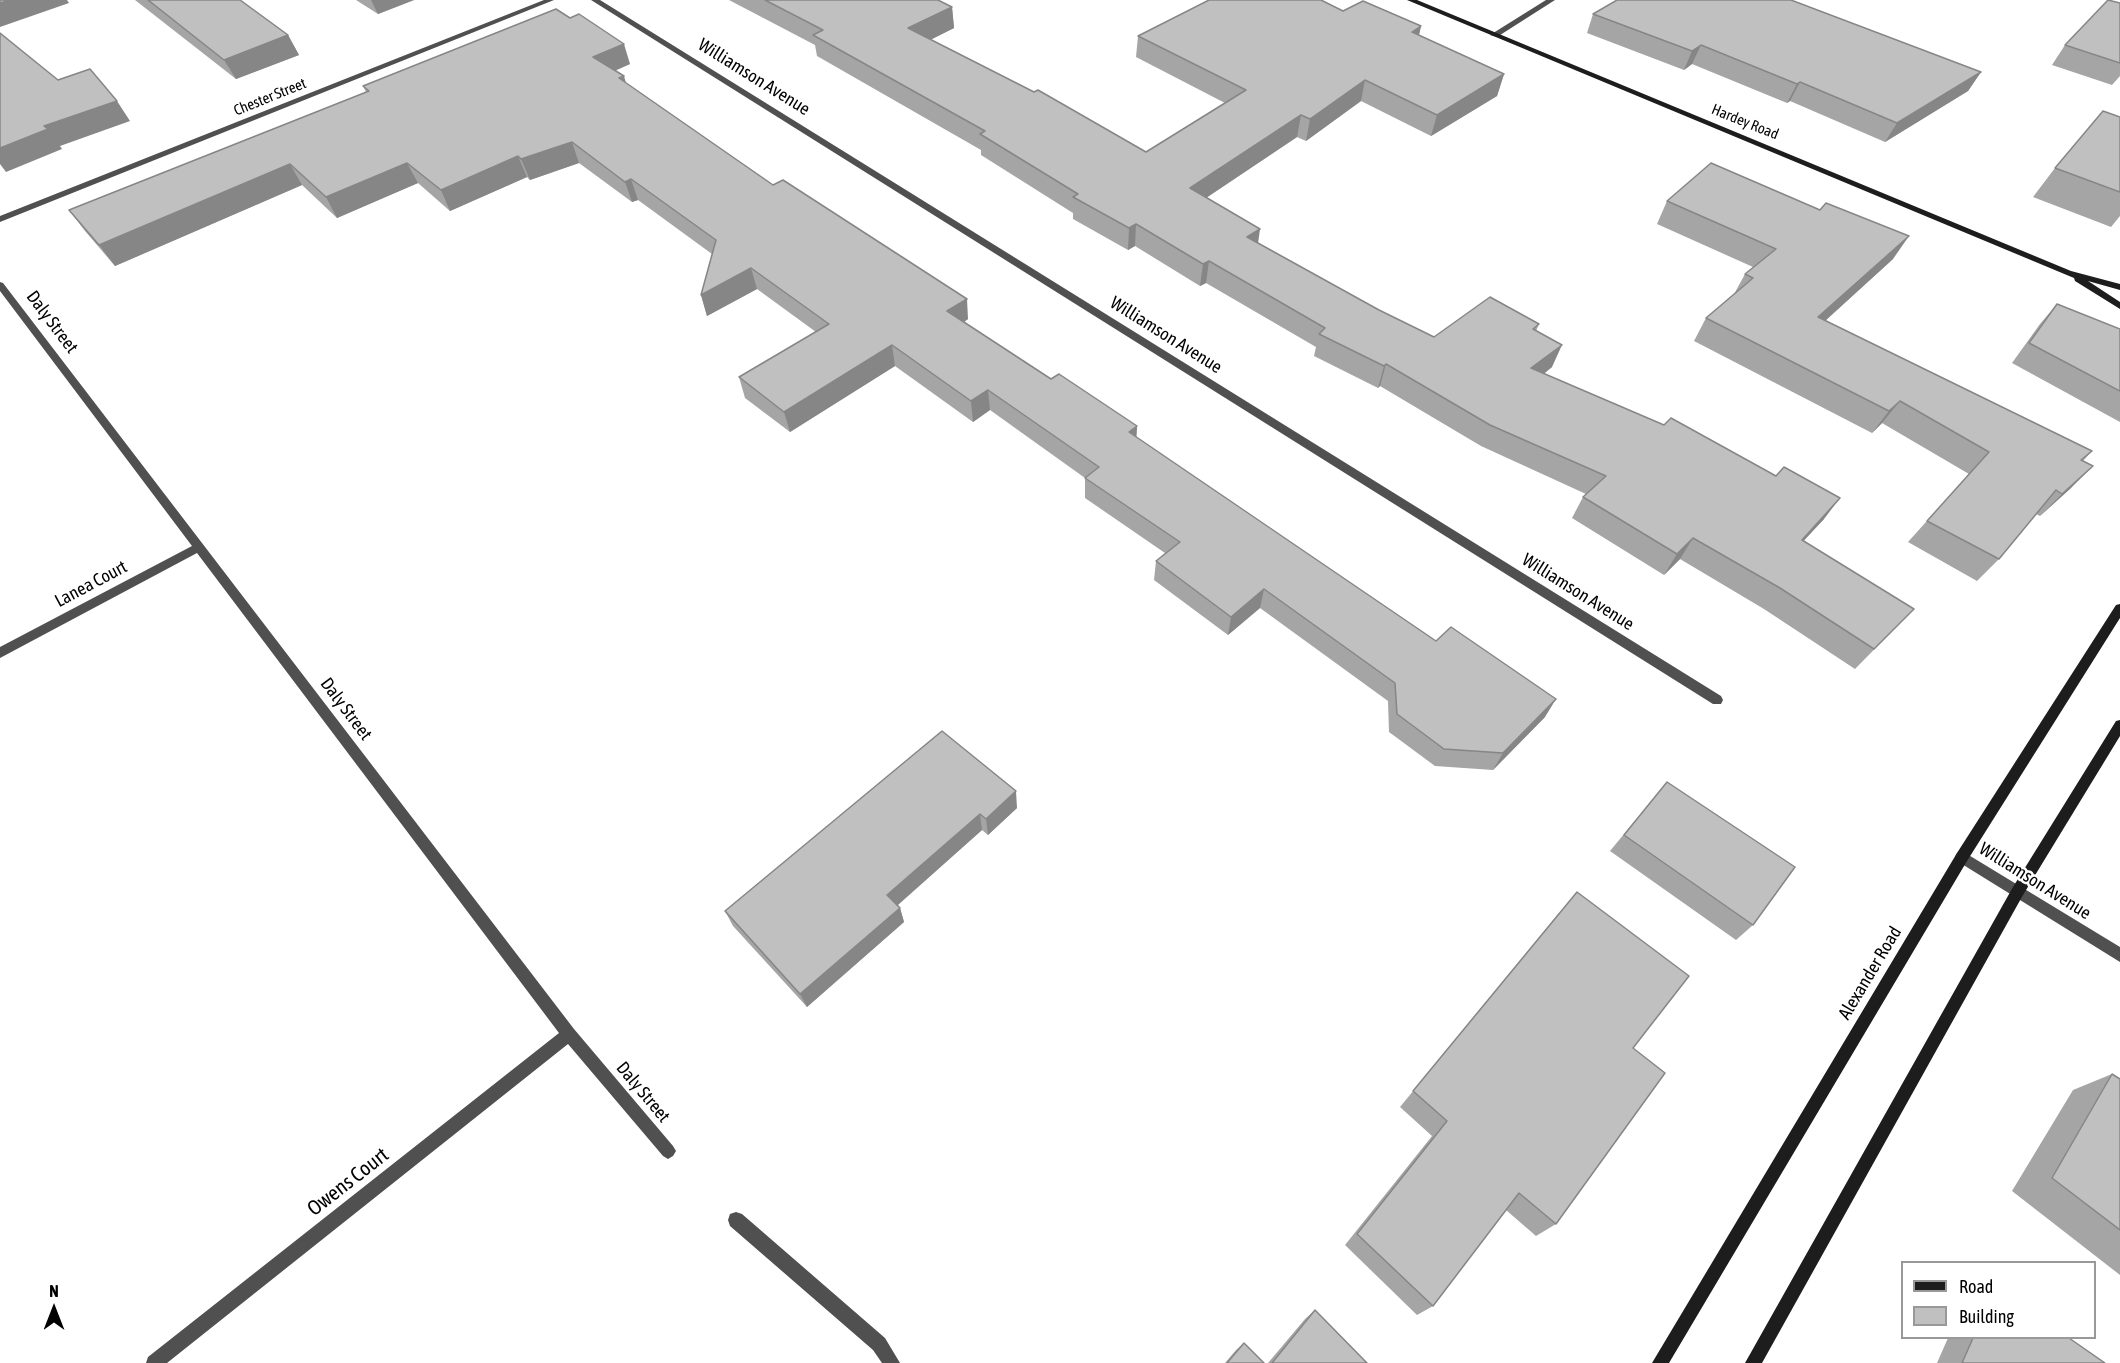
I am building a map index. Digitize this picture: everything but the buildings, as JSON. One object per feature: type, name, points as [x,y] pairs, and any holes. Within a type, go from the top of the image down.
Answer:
[{"type":"main road","name":"Hardey Road","points":[[1411,0],[2068,273],[2120,287]]},
{"type":"main road","name":"Hardey Road","points":[[2068,273],[2120,306]]},
{"type":"main road","name":"Alexander Road","points":[[1660,1363],[1962,857],[2120,608]]},
{"type":"main road","points":[[1754,1363],[2018,891],[2120,725]]},
{"type":"street","name":"Chester Street","points":[[0,219],[550,0]]},
{"type":"street","name":"Williamson Avenue","points":[[595,0],[1717,700]]},
{"type":"street","points":[[1494,35],[1551,0]]},
{"type":"street","name":"Daly Street","points":[[0,285],[568,1034],[668,1151]]},
{"type":"street","name":"Lanea Court","points":[[0,653],[199,547]]},
{"type":"street","name":"Williamson Avenue","points":[[1962,857],[2120,955]]},
{"type":"street","name":"Owens Court","points":[[154,1363],[568,1034]]},
{"type":"street","points":[[736,1220],[879,1344],[892,1363]]}]
